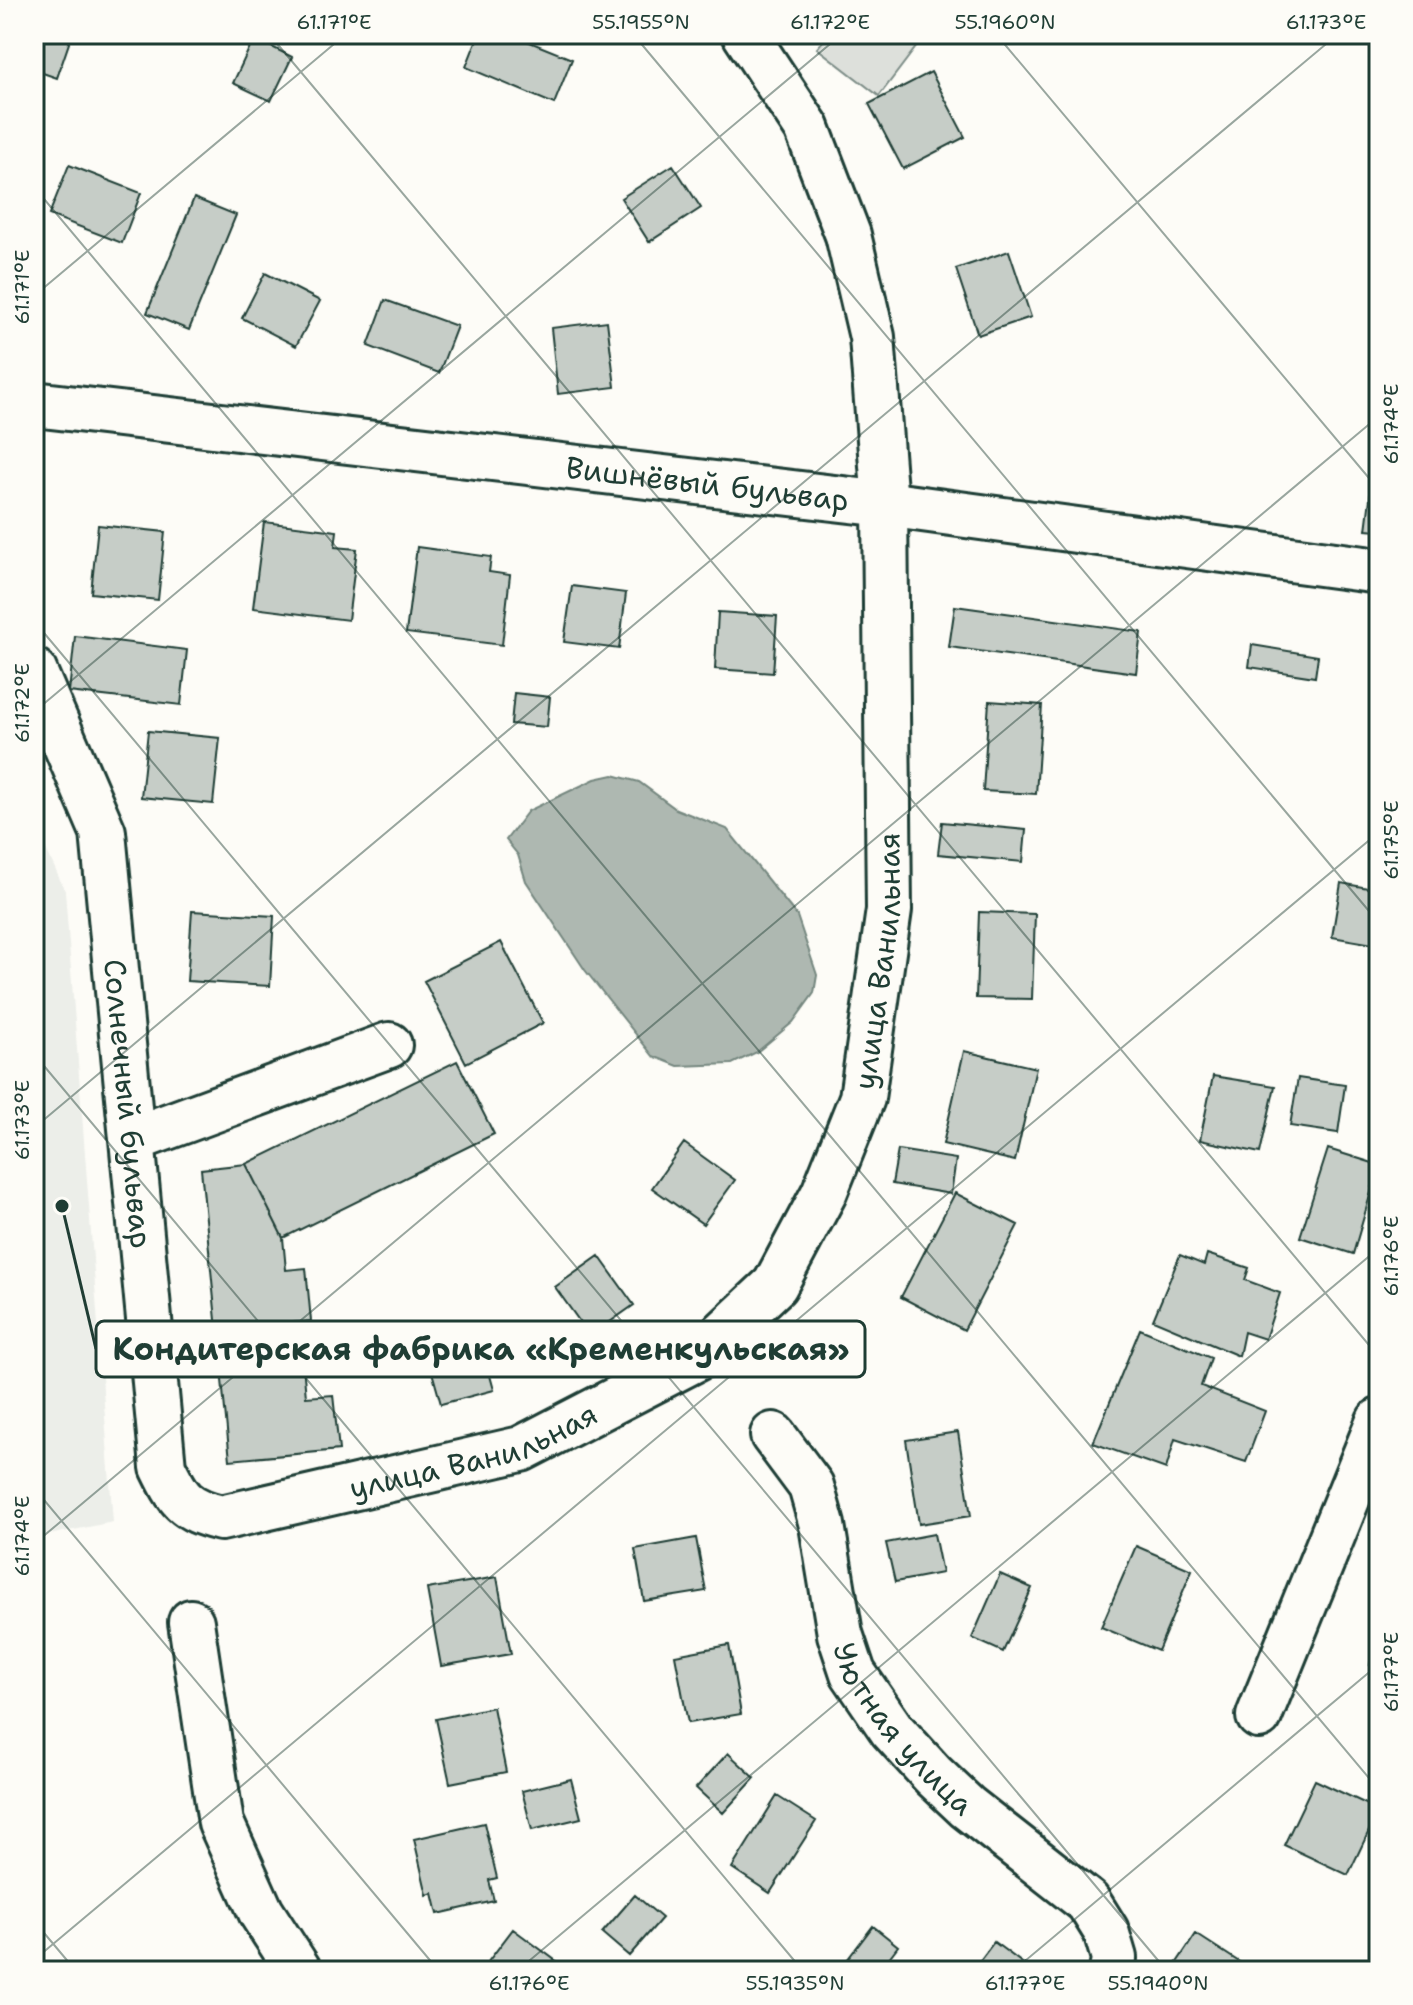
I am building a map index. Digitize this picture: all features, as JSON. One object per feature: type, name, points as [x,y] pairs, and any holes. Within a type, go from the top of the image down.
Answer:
[{"type":"street","name":"улица Ванильная","points":[[221,1518],[521,1449],[697,1358],[775,1285],[824,1193],[862,1098],[889,910],[885,504],[872,337],[848,235],[807,128],[745,34]]},
{"type":"street","name":"Вишнёвый бульвар","points":[[34,404],[885,504],[1379,571]]},
{"type":"street","name":"Солнечный бульвар","points":[[34,671],[103,832],[163,1467],[174,1490],[193,1511],[221,1518]]},
{"type":"street","points":[[134,1139],[389,1045]]},
{"type":"street","points":[[1259,1716],[1379,1421]]},
{"type":"street","name":"Уютная улица","points":[[773,1435],[811,1486],[822,1525],[840,1634],[853,1673],[892,1730],[933,1775],[967,1807],[1088,1902],[1106,1931],[1114,1958],[1112,1971]]},
{"type":"street","points":[[191,1622],[221,1823],[261,1912],[299,1971]]},
{"type":"shaded area","points":[[829,34],[926,34],[879,96],[817,48]]},
{"type":"shaded area","points":[[613,775],[639,782],[676,809],[727,829],[797,916],[817,975],[814,993],[793,1022],[757,1052],[732,1064],[678,1066],[653,1056],[585,970],[526,881],[518,855],[506,840],[528,811],[595,779]]},
{"type":"shaded area","points":[[34,822],[65,891],[113,1522],[34,1538]]},
{"type":"building","points":[[34,34],[54,34],[70,40],[57,78],[34,70]]},
{"type":"building","points":[[479,34],[510,34],[572,59],[554,104],[466,67]]},
{"type":"building","points":[[254,38],[292,57],[271,101],[233,83]]},
{"type":"building","points":[[931,72],[965,137],[903,169],[869,104]]},
{"type":"building","points":[[69,165],[141,193],[122,243],[49,215]]},
{"type":"building","points":[[673,165],[701,208],[649,242],[621,198]]},
{"type":"building","points":[[194,198],[236,215],[189,330],[147,313]]},
{"type":"building","points":[[1009,251],[1031,317],[978,335],[956,269]]},
{"type":"building","points":[[265,273],[320,301],[296,346],[242,318]]},
{"type":"building","points":[[385,300],[457,326],[439,373],[368,346]]},
{"type":"building","points":[[607,321],[615,387],[558,394],[551,328]]},
{"type":"building","points":[[1372,483],[1379,484],[1379,531],[1366,530]]},
{"type":"building","points":[[264,522],[337,531],[335,547],[357,549],[348,620],[253,608]]},
{"type":"building","points":[[98,525],[165,532],[158,600],[91,593]]},
{"type":"building","points":[[417,547],[491,557],[489,572],[510,575],[502,645],[406,633]]},
{"type":"building","points":[[572,586],[626,593],[619,649],[564,642]]},
{"type":"building","points":[[955,606],[1141,632],[1136,673],[949,647]]},
{"type":"building","points":[[718,612],[777,616],[773,673],[715,669]]},
{"type":"building","points":[[75,636],[187,650],[181,705],[69,692]]},
{"type":"building","points":[[1252,645],[1318,656],[1315,677],[1249,667]]},
{"type":"building","points":[[1379,691],[1379,753],[1373,752]]},
{"type":"building","points":[[514,693],[550,697],[547,727],[511,724]]},
{"type":"building","points":[[989,701],[1042,705],[1036,794],[983,791]]},
{"type":"building","points":[[148,731],[220,738],[213,804],[141,797]]},
{"type":"building","points":[[942,822],[1026,830],[1023,862],[938,854]]},
{"type":"building","points":[[1341,883],[1379,890],[1379,945],[1332,937]]},
{"type":"building","points":[[192,911],[274,916],[270,986],[187,981]]},
{"type":"building","points":[[979,912],[1035,914],[1032,999],[976,998]]},
{"type":"building","points":[[501,942],[543,1023],[466,1063],[424,981]]},
{"type":"building","points":[[964,1051],[1036,1068],[1015,1161],[943,1144]]},
{"type":"building","points":[[457,1061],[494,1134],[283,1238],[246,1164]]},
{"type":"building","points":[[1213,1076],[1275,1086],[1260,1153],[1200,1140]]},
{"type":"building","points":[[1298,1078],[1345,1085],[1338,1133],[1290,1126]]},
{"type":"building","points":[[684,1143],[735,1180],[703,1224],[652,1188]]},
{"type":"building","points":[[1328,1149],[1379,1165],[1353,1254],[1300,1237]]},
{"type":"building","points":[[898,1150],[956,1159],[951,1194],[892,1184]]},
{"type":"building","points":[[246,1164],[283,1238],[286,1270],[306,1268],[311,1321],[217,1330],[201,1169]]},
{"type":"building","points":[[955,1193],[1018,1225],[964,1330],[901,1297]]},
{"type":"building","points":[[1207,1254],[1249,1268],[1245,1280],[1280,1293],[1265,1339],[1244,1332],[1239,1356],[1153,1320],[1180,1255],[1204,1265]]},
{"type":"building","points":[[599,1256],[634,1305],[590,1336],[555,1287]]},
{"type":"building","points":[[299,1322],[306,1397],[333,1395],[339,1450],[230,1460],[217,1330]]},
{"type":"building","points":[[1140,1329],[1211,1358],[1201,1386],[1265,1411],[1246,1462],[1175,1439],[1166,1469],[1093,1443]]},
{"type":"building","points":[[478,1332],[494,1390],[441,1404],[425,1347]]},
{"type":"building","points":[[958,1432],[971,1516],[919,1524],[906,1440]]},
{"type":"building","points":[[934,1534],[942,1573],[895,1582],[886,1543]]},
{"type":"building","points":[[696,1538],[706,1591],[644,1601],[635,1549]]},
{"type":"building","points":[[1136,1546],[1192,1570],[1158,1651],[1101,1627]]},
{"type":"building","points":[[1000,1574],[1032,1588],[1003,1652],[972,1638]]},
{"type":"building","points":[[497,1577],[511,1654],[441,1666],[427,1589]]},
{"type":"building","points":[[1379,1626],[1379,1667],[1370,1665]]},
{"type":"building","points":[[729,1645],[741,1714],[688,1723],[675,1655]]},
{"type":"building","points":[[493,1707],[506,1772],[450,1783],[436,1719]]},
{"type":"building","points":[[728,1753],[755,1778],[723,1813],[696,1788]]},
{"type":"building","points":[[571,1779],[581,1818],[532,1830],[522,1791]]},
{"type":"building","points":[[1315,1780],[1379,1810],[1348,1875],[1284,1845]]},
{"type":"building","points":[[777,1796],[816,1821],[770,1893],[732,1868]]},
{"type":"building","points":[[484,1823],[497,1878],[489,1880],[494,1901],[438,1914],[433,1893],[427,1895],[414,1839]]},
{"type":"building","points":[[635,1895],[662,1918],[629,1956],[602,1933]]},
{"type":"building","points":[[873,1926],[898,1946],[879,1971],[863,1971],[847,1960]]},
{"type":"building","points":[[513,1929],[559,1963],[553,1971],[481,1971]]},
{"type":"building","points":[[1196,1934],[1253,1971],[1180,1971],[1174,1967]]},
{"type":"building","points":[[994,1942],[1033,1971],[972,1971]]},
{"type":"place","name":"Кондитерская фабрика «Кременкульская»","points":[[62,1206]]}]
